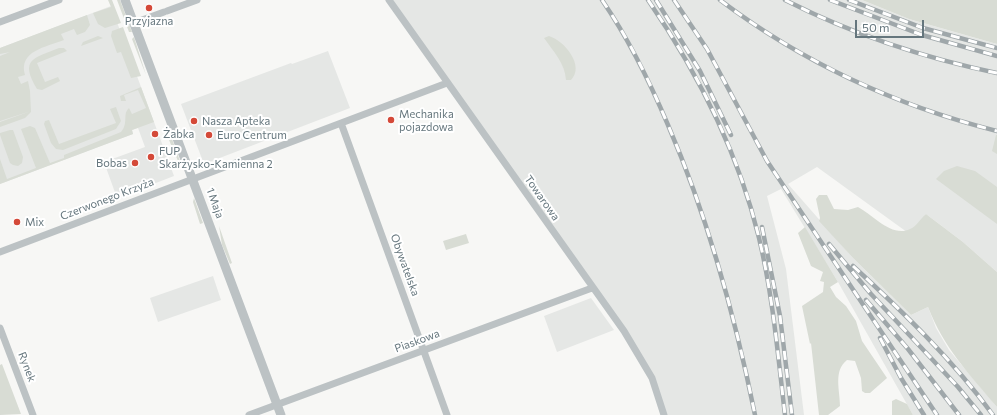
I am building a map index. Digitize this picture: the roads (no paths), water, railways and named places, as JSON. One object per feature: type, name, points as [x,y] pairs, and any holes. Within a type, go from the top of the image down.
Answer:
[{"type":"street","points":[[0,22],[59,0]]},
{"type":"street","name":"1 Maja","points":[[125,0],[280,415]]},
{"type":"street","points":[[134,23],[197,0]]},
{"type":"street","name":"Towarowa","points":[[389,0],[646,366],[664,415]]},
{"type":"street","name":"Czerwonego Krzyża","points":[[0,252],[447,83]]},
{"type":"street","name":"Obywatelska","points":[[341,123],[447,415]]},
{"type":"street","name":"Piaskowa","points":[[249,415],[592,288]]},
{"type":"street","name":"Rynek","points":[[0,328],[33,415]]},
{"type":"railway","points":[[602,0],[621,30],[654,92],[696,196],[719,268],[739,341],[755,415]]},
{"type":"railway","points":[[648,0],[700,84],[728,144],[740,174],[764,260],[775,326],[785,415]]},
{"type":"railway","points":[[656,0],[700,71],[731,135]]},
{"type":"railway","points":[[674,0],[707,49],[767,161],[937,415]]},
{"type":"railway","points":[[720,0],[784,43],[817,62],[852,79],[923,109],[997,131]]},
{"type":"railway","points":[[785,0],[836,24],[889,44],[942,60],[997,73]]},
{"type":"railway","points":[[830,0],[922,35],[997,56]]},
{"type":"railway","points":[[849,0],[923,28],[997,48]]},
{"type":"railway","points":[[762,227],[780,316],[792,415]]},
{"type":"railway","points":[[829,244],[871,294],[958,387],[981,415]]},
{"type":"railway","points":[[853,266],[927,337],[978,395],[993,415]]},
{"type":"railway","points":[[866,300],[908,349],[959,415]]},
{"type":"railway","points":[[880,338],[901,378],[924,415]]},
{"type":"place","name":"Przyjazna","points":[[149,8]]},
{"type":"place","name":"Mechanika pojazdowa","points":[[391,120]]},
{"type":"place","name":"Nasza Apteka","points":[[194,121]]},
{"type":"place","name":"Żabka","points":[[155,134]]},
{"type":"place","name":"Euro Centrum","points":[[209,135]]},
{"type":"place","name":"FUP Skarżysko-Kamienna 2","points":[[151,157]]},
{"type":"place","name":"Bobas","points":[[135,163]]},
{"type":"place","name":"Mix","points":[[17,222]]}]
